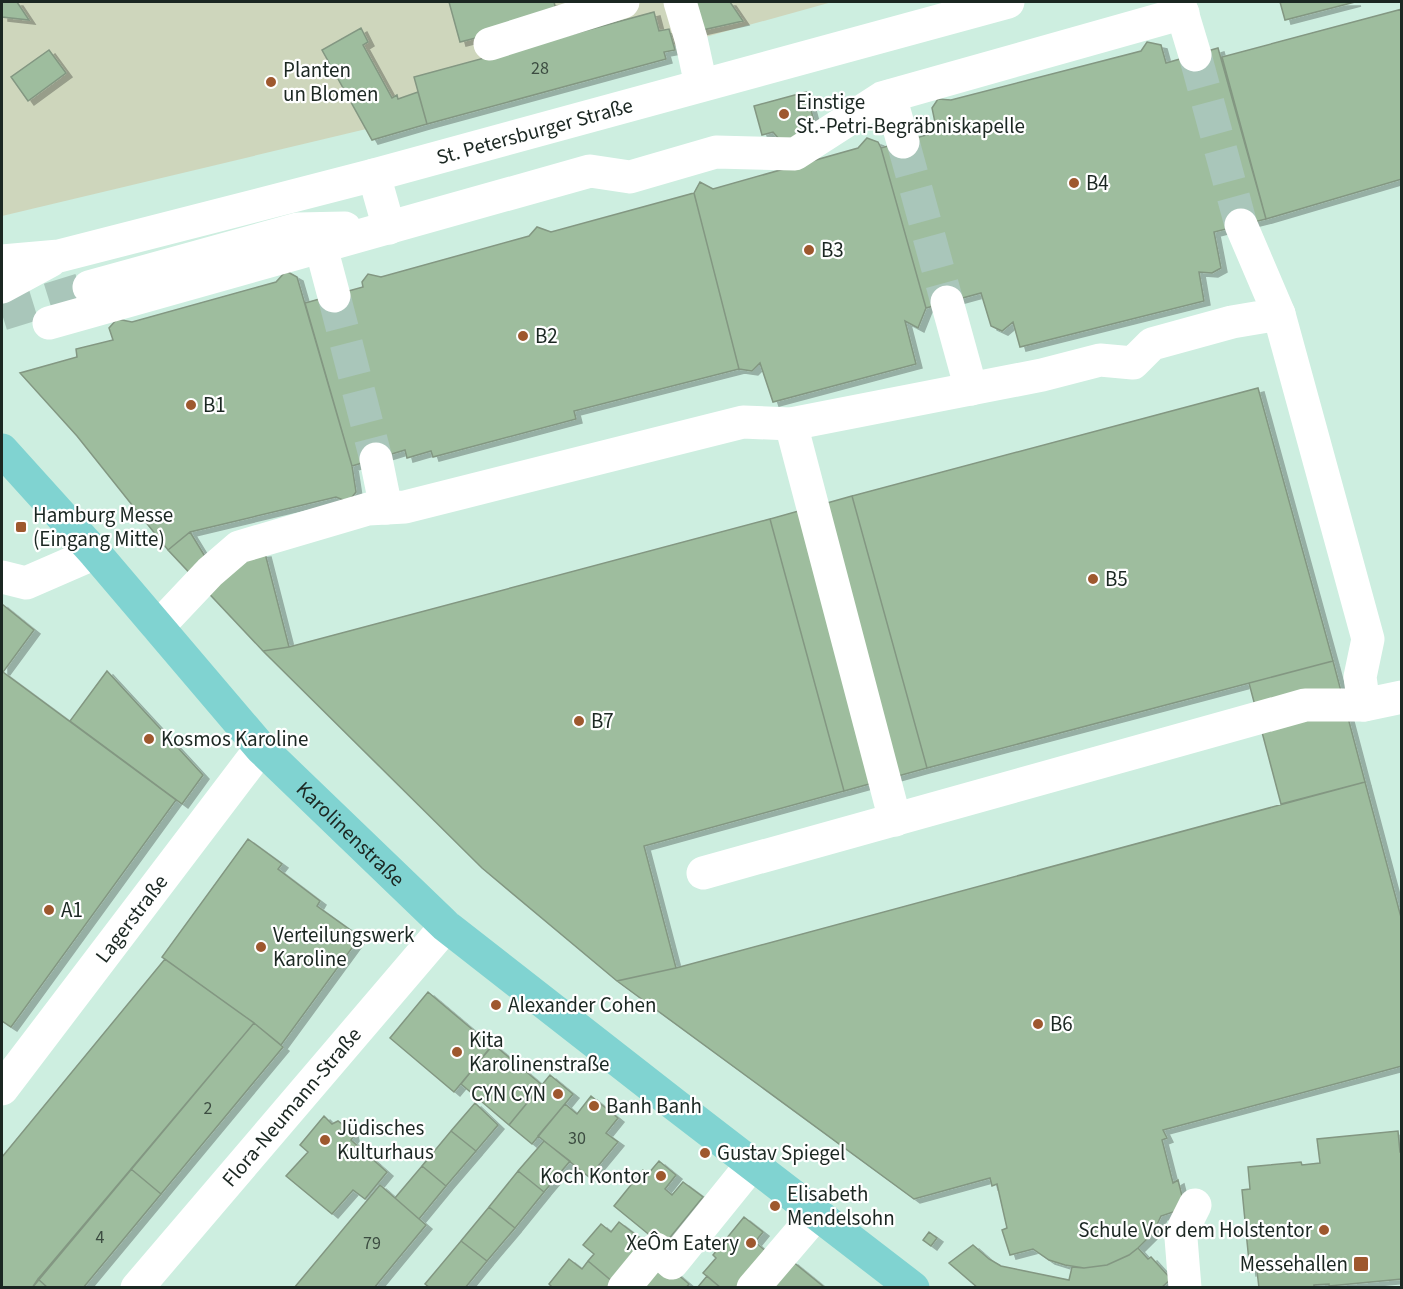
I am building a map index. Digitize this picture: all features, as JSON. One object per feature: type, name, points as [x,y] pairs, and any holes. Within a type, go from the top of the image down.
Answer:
[{"type":"main road","name":"Karolinenstraße","points":[[2,450],[95,554],[261,748],[446,926],[817,1213],[903,1284]]},
{"type":"street","points":[[489,44],[623,2]]},
{"type":"street","points":[[680,2],[701,85]]},
{"type":"street","name":"St. Petersburger Straße","points":[[2,261],[59,256],[374,175],[1008,2]]},
{"type":"street","points":[[49,323],[590,171],[630,177],[716,152],[795,154],[882,98],[1181,7],[1195,55]]},
{"type":"street","points":[[890,96],[903,142]]},
{"type":"street","points":[[374,175],[388,228]]},
{"type":"street","points":[[1241,225],[1279,314],[1368,639],[1360,677],[1364,705]]},
{"type":"street","points":[[89,287],[298,229],[388,228]]},
{"type":"street","points":[[321,247],[334,296]]},
{"type":"street","name":"St. Petersburger Straße","points":[[2,287],[59,256]]},
{"type":"street","points":[[947,303],[971,389]]},
{"type":"street","points":[[158,627],[210,572],[239,547],[368,509],[405,507],[743,422],[791,424],[1042,375],[1100,360],[1133,363],[1152,344],[1232,322],[1279,314]]},
{"type":"street","points":[[791,424],[895,820]]},
{"type":"street","points":[[376,459],[386,508]]},
{"type":"street","points":[[2,577],[26,583],[95,554]]},
{"type":"street","points":[[703,873],[1305,705],[1364,705],[1401,698]]},
{"type":"street","name":"Lagerstraße","points":[[4,1079],[261,748]]},
{"type":"street","name":"Flora-Neumann-Straße","points":[[137,1287],[446,926]]},
{"type":"street","points":[[624,1287],[656,1249],[672,1263],[752,1164]]},
{"type":"street","points":[[1185,1287],[1181,1238],[1195,1205]]},
{"type":"street","points":[[753,1287],[817,1213]]},
{"type":"green space","name":"Planten un Blomen","points":[[2,2],[832,2],[421,116],[2,216]]},
{"type":"building","points":[[2,2],[17,2],[29,20],[2,17]]},
{"type":"building","points":[[449,2],[554,2],[558,17],[460,42]]},
{"type":"building","points":[[690,2],[730,2],[743,21],[698,31]]},
{"type":"building","points":[[1280,2],[1355,2],[1285,20]]},
{"type":"building","points":[[1402,9],[1402,179],[1266,219],[1222,57]]},
{"type":"building","points":[[654,12],[659,31],[669,29],[675,50],[664,52],[666,59],[427,124],[414,77]]},
{"type":"building","points":[[361,28],[368,42],[363,45],[392,98],[397,95],[398,99],[418,92],[427,124],[372,140],[322,50]]},
{"type":"building","name":"B4","points":[[1147,42],[1161,45],[1166,63],[1218,48],[1266,219],[1214,232],[1221,268],[1212,273],[1199,272],[1204,301],[1020,347],[1013,322],[1002,331],[991,326],[981,293],[926,308],[881,148],[937,132],[932,108],[938,99],[951,100],[1141,51]]},
{"type":"building","points":[[49,50],[66,73],[28,101],[11,77]]},
{"type":"building","name":"Einstige St.-Petri-Begräbniskapelle","points":[[806,92],[814,121],[803,124],[803,132],[786,141],[780,140],[773,132],[762,135],[754,106]]},
{"type":"building","name":"B3","points":[[867,138],[878,142],[881,148],[926,308],[918,328],[905,321],[916,364],[773,402],[760,363],[752,371],[739,369],[694,193],[700,182],[713,189],[858,148]]},
{"type":"building","name":"B2","points":[[694,193],[739,369],[574,411],[576,419],[433,457],[431,451],[407,458],[405,450],[352,466],[305,303],[363,287],[362,282],[368,274],[381,277],[529,236],[537,227],[551,232]]},
{"type":"building","name":"B1","points":[[286,271],[297,277],[352,466],[356,492],[348,502],[336,497],[190,532],[168,550],[77,436],[20,373],[77,357],[76,349],[113,340],[109,328],[117,319],[132,322],[276,282]]},
{"type":"building","name":"B5","points":[[1258,388],[1333,661],[927,768],[852,496]]},
{"type":"building","points":[[852,496],[927,768],[844,791],[770,519]]},
{"type":"building","name":"B7","points":[[770,519],[844,791],[644,846],[676,968],[617,981],[482,868],[263,651],[289,647]]},
{"type":"building","points":[[190,532],[220,581],[246,555],[265,553],[289,647],[263,651],[168,550]]},
{"type":"building","name":"A1","points":[[2,604],[34,630],[3,672],[176,800],[11,1027],[2,1021]]},
{"type":"building","points":[[1333,661],[1365,782],[1281,804],[1249,683]]},
{"type":"building","points":[[107,671],[203,775],[182,804],[70,721]]},
{"type":"building","name":"B6","points":[[1365,782],[1402,921],[1402,1066],[1163,1130],[1167,1138],[1162,1140],[1173,1183],[1178,1180],[1185,1208],[1161,1216],[1153,1233],[1138,1248],[1129,1255],[1107,1265],[1084,1268],[1065,1265],[1049,1260],[1033,1249],[1010,1255],[1002,1230],[1007,1228],[997,1184],[992,1186],[990,1178],[914,1199],[617,981],[676,968]]},
{"type":"building","name":"Verteilungswerk Karoline","points":[[248,839],[282,864],[278,869],[320,901],[317,906],[360,937],[281,1045],[162,957]]},
{"type":"building","points":[[165,959],[254,1023],[32,1288],[2,1288],[2,1157]]},
{"type":"building","points":[[428,992],[492,1046],[454,1092],[390,1038]]},
{"type":"building","points":[[254,1023],[283,1047],[161,1194],[131,1169]]},
{"type":"building","points":[[493,1044],[542,1085],[509,1125],[461,1084]]},
{"type":"building","points":[[550,1075],[573,1094],[532,1144],[509,1125]]},
{"type":"building","points":[[591,1096],[618,1118],[606,1133],[618,1142],[589,1177],[538,1136],[565,1104],[577,1114]]},
{"type":"building","points":[[475,1103],[498,1125],[476,1151],[451,1131]]},
{"type":"building","points":[[324,1116],[332,1124],[338,1121],[352,1132],[351,1140],[387,1172],[365,1199],[353,1190],[332,1214],[286,1176],[308,1152],[300,1145]]},
{"type":"building","points":[[451,1131],[476,1151],[446,1186],[422,1166]]},
{"type":"building","name":"Schule Vor dem Holstentor","points":[[1398,1131],[1400,1152],[1402,1152],[1402,1279],[1329,1286],[1329,1284],[1314,1285],[1314,1288],[1259,1288],[1257,1271],[1250,1272],[1242,1190],[1250,1189],[1248,1167],[1301,1162],[1302,1165],[1320,1163],[1317,1139]]},
{"type":"building","points":[[544,1141],[570,1161],[544,1192],[518,1171]]},
{"type":"building","points":[[659,1161],[676,1175],[665,1189],[672,1195],[683,1182],[703,1197],[663,1246],[614,1206],[643,1170],[648,1174]]},
{"type":"building","points":[[422,1166],[446,1186],[419,1219],[395,1198]]},
{"type":"building","points":[[131,1169],[161,1194],[83,1288],[48,1288],[38,1279]]},
{"type":"building","points":[[518,1171],[544,1192],[515,1228],[489,1207]]},
{"type":"building","points":[[380,1185],[426,1225],[374,1288],[294,1288]]},
{"type":"building","points":[[489,1207],[515,1228],[487,1261],[461,1241]]},
{"type":"building","points":[[744,1217],[763,1232],[755,1242],[768,1253],[740,1288],[721,1288],[703,1273],[716,1258],[713,1255]]},
{"type":"building","points":[[619,1222],[645,1242],[613,1282],[588,1261],[594,1254],[583,1245],[601,1224],[611,1232]]},
{"type":"building","points":[[929,1232],[937,1238],[931,1246],[923,1240]]},
{"type":"building","points":[[461,1241],[487,1261],[465,1288],[430,1288],[425,1284]]},
{"type":"building","points":[[973,1245],[1001,1266],[1069,1280],[1072,1267],[1107,1265],[1129,1255],[1138,1248],[1148,1259],[1151,1257],[1171,1279],[1161,1288],[978,1288],[949,1263]]},
{"type":"building","points":[[569,1259],[582,1269],[588,1261],[613,1282],[608,1288],[553,1288],[549,1284]]},
{"type":"building","points":[[792,1261],[824,1287],[770,1288]]},
{"type":"building","points":[[663,1262],[689,1284],[686,1288],[642,1287]]},
{"type":"building","points":[[707,1276],[721,1288],[697,1288]]},
{"type":"building","points":[[38,1279],[48,1288],[32,1288]]},
{"type":"tunnel","points":[[1195,55],[1241,225]]},
{"type":"tunnel","points":[[903,142],[947,302]]},
{"type":"tunnel","points":[[2,314],[89,287]]},
{"type":"tunnel","points":[[334,296],[376,459]]},
{"type":"place","name":"Planten un Blomen","points":[[271,82]]},
{"type":"place","name":"Einstige St.-Petri-Begräbniskapelle","points":[[784,114]]},
{"type":"place","name":"B4","points":[[1074,183]]},
{"type":"place","name":"B3","points":[[809,250]]},
{"type":"place","name":"B2","points":[[523,336]]},
{"type":"place","name":"B1","points":[[191,405]]},
{"type":"place","name":"Hamburg Messe (Eingang Mitte)","points":[[21,527]]},
{"type":"place","name":"B5","points":[[1093,579]]},
{"type":"place","name":"B7","points":[[579,721]]},
{"type":"place","name":"Kosmos Karoline","points":[[149,739]]},
{"type":"place","name":"A1","points":[[49,910]]},
{"type":"place","name":"Verteilungswerk Karoline","points":[[261,947]]},
{"type":"place","name":"Alexander Cohen","points":[[496,1005]]},
{"type":"place","name":"B6","points":[[1038,1024]]},
{"type":"place","name":"Kita Karolinenstraße","points":[[457,1052]]},
{"type":"place","name":"CYN CYN","points":[[558,1094]]},
{"type":"place","name":"Banh Banh","points":[[594,1106]]},
{"type":"place","name":"Jüdisches Kulturhaus","points":[[325,1140]]},
{"type":"place","name":"Gustav Spiegel","points":[[705,1153]]},
{"type":"place","name":"Koch Kontor","points":[[661,1176]]},
{"type":"place","name":"Elisabeth Mendelsohn","points":[[775,1206]]},
{"type":"place","name":"Schule Vor dem Holstentor","points":[[1324,1230]]},
{"type":"place","name":"XeÔm Eatery","points":[[751,1243]]},
{"type":"place","name":"Messehallen","points":[[1361,1264]]}]
